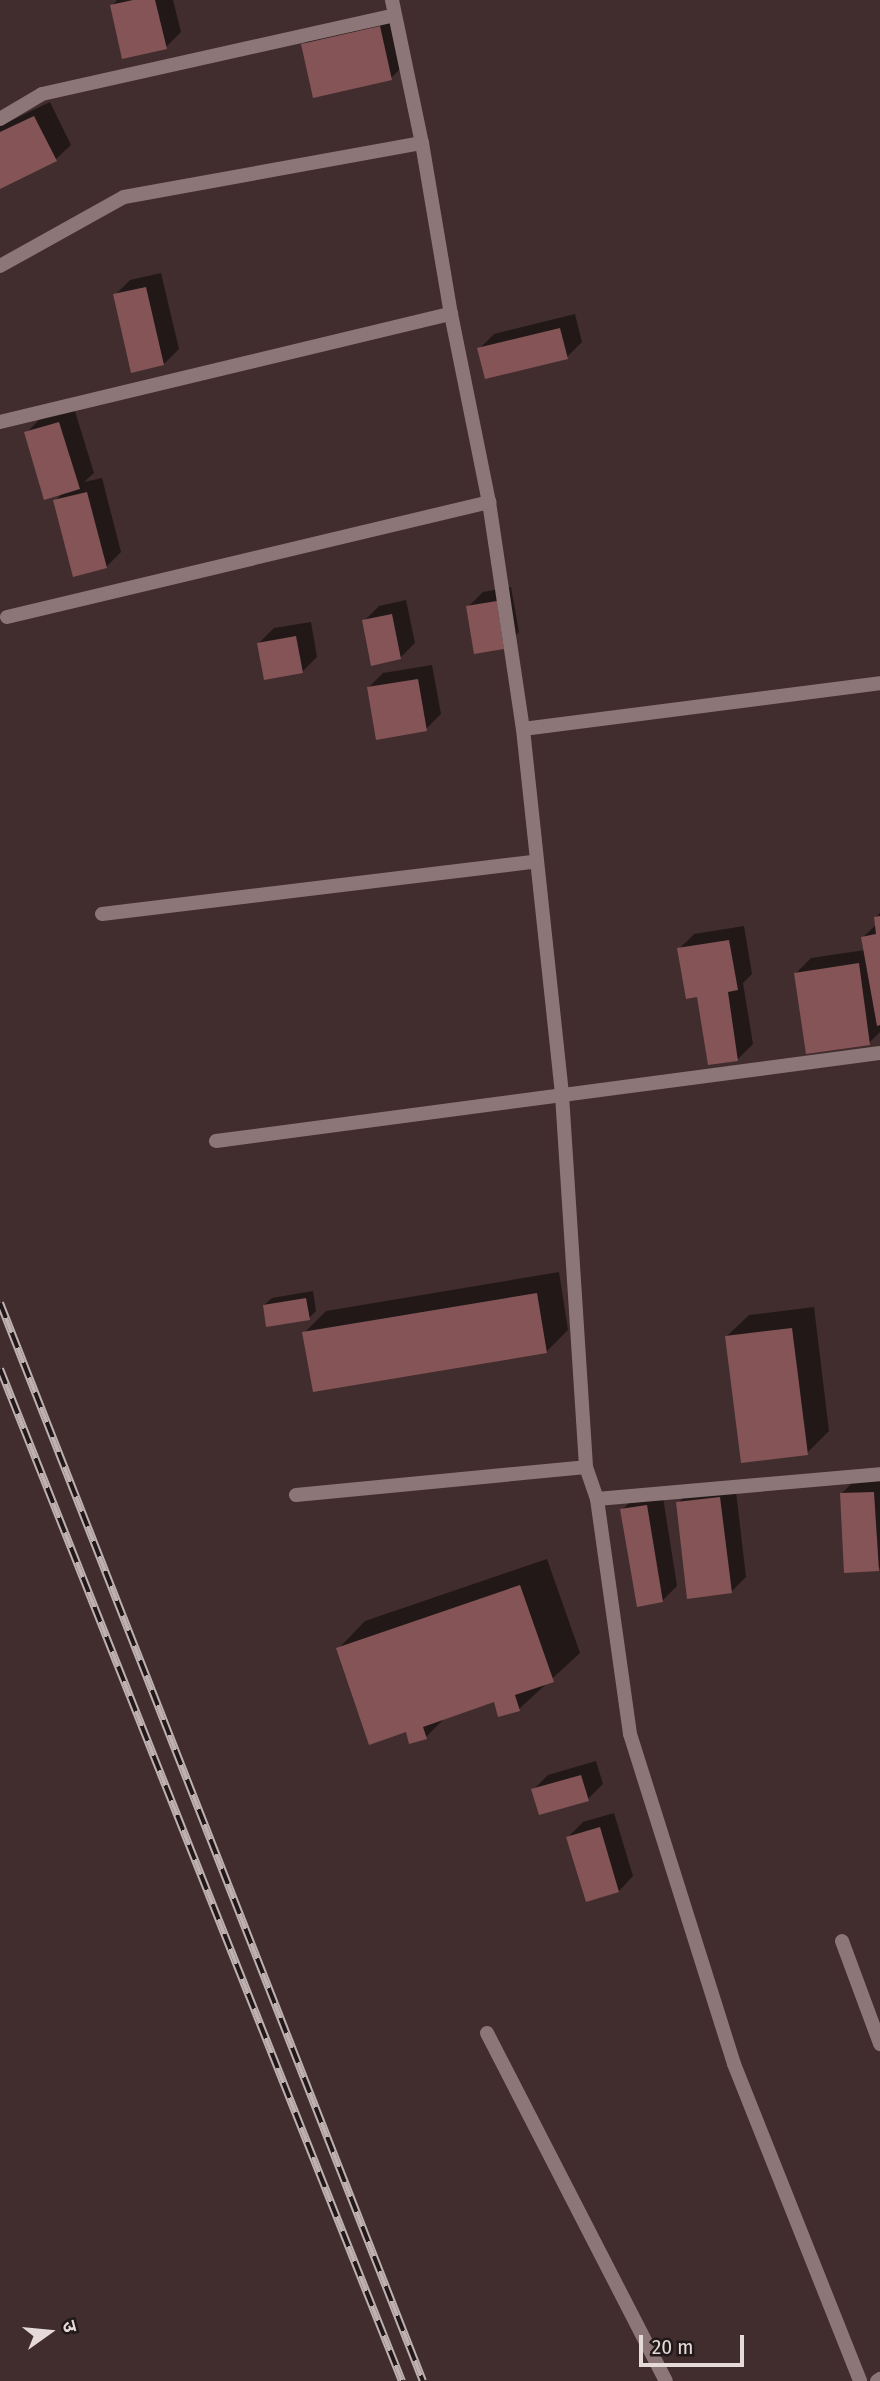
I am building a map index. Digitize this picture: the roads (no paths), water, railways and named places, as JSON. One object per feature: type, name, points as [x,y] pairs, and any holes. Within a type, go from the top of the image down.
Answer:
[{"type":"street","points":[[392,0],[422,143],[451,314],[489,502],[523,729],[562,1095],[586,1467],[597,1499],[630,1734],[734,2064],[860,2381]]},
{"type":"street","points":[[0,119],[42,94],[394,15]]},
{"type":"street","points":[[0,266],[124,197],[422,143]]},
{"type":"street","points":[[0,422],[451,314]]},
{"type":"street","points":[[7,617],[489,502]]},
{"type":"street","points":[[523,729],[880,682]]},
{"type":"street","points":[[102,914],[537,861]]},
{"type":"street","points":[[216,1141],[880,1053]]},
{"type":"street","points":[[296,1495],[586,1467]]},
{"type":"street","points":[[597,1499],[880,1474]]},
{"type":"street","points":[[842,1941],[880,2044]]},
{"type":"street","points":[[487,2033],[666,2381]]},
{"type":"railway","points":[[0,1303],[423,2381]]},
{"type":"railway","points":[[0,1369],[402,2381]]}]
